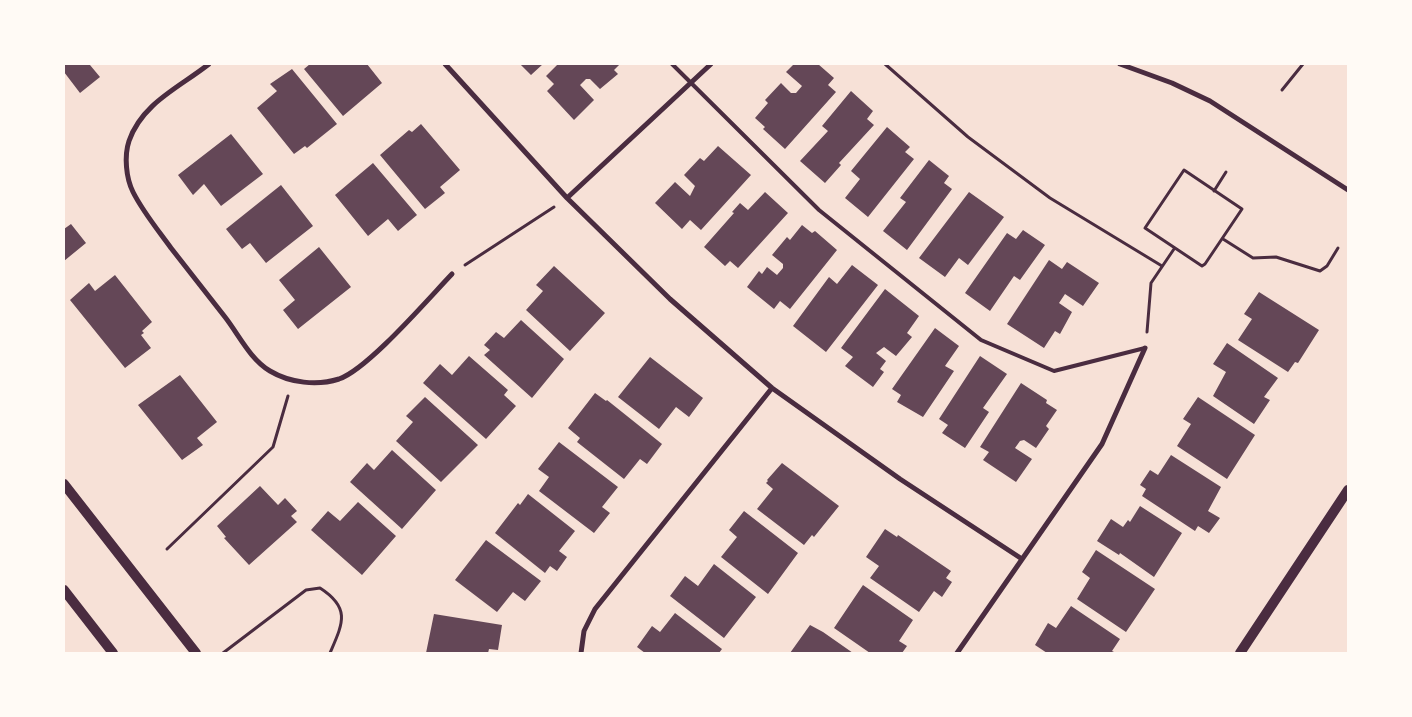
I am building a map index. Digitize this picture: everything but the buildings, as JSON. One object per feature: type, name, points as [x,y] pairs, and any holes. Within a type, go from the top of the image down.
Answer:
[{"type":"main road","points":[[64,484],[196,653]]},
{"type":"main road","points":[[1240,653],[1348,490]]},
{"type":"main road","points":[[64,590],[113,653]]},
{"type":"street","points":[[209,64],[156,101],[139,119],[129,142],[126,167],[132,191],[149,219],[238,334],[251,355],[270,371],[292,381],[316,383],[340,379],[361,367],[452,274]]},
{"type":"street","points":[[445,64],[567,198],[670,299],[772,388],[900,479],[1022,559]]},
{"type":"street","points":[[567,198],[711,64]]},
{"type":"street","points":[[1120,64],[1172,83],[1210,101],[1348,190]]},
{"type":"street","points":[[957,653],[1102,444],[1145,348]]},
{"type":"street","points":[[581,653],[584,631],[595,609],[772,388]]},
{"type":"lane","points":[[672,64],[819,210],[981,340],[1054,371],[1145,348]]},
{"type":"path","points":[[885,64],[968,137],[1050,198],[1162,266]]},
{"type":"path","points":[[1282,90],[1303,64]]},
{"type":"path","points":[[1184,170],[1214,190],[1242,209],[1202,266],[1174,249],[1146,228],[1184,170]]},
{"type":"path","points":[[1214,190],[1226,172]]},
{"type":"path","points":[[452,274],[567,198]]},
{"type":"path","points":[[1223,238],[1253,258],[1276,257],[1320,271],[1327,266],[1338,248]]},
{"type":"path","points":[[1145,348],[1151,284],[1174,249]]},
{"type":"path","points":[[167,549],[273,446],[292,381]]},
{"type":"path","points":[[223,653],[306,590],[320,588],[335,597],[342,610],[341,628],[330,653]]}]
